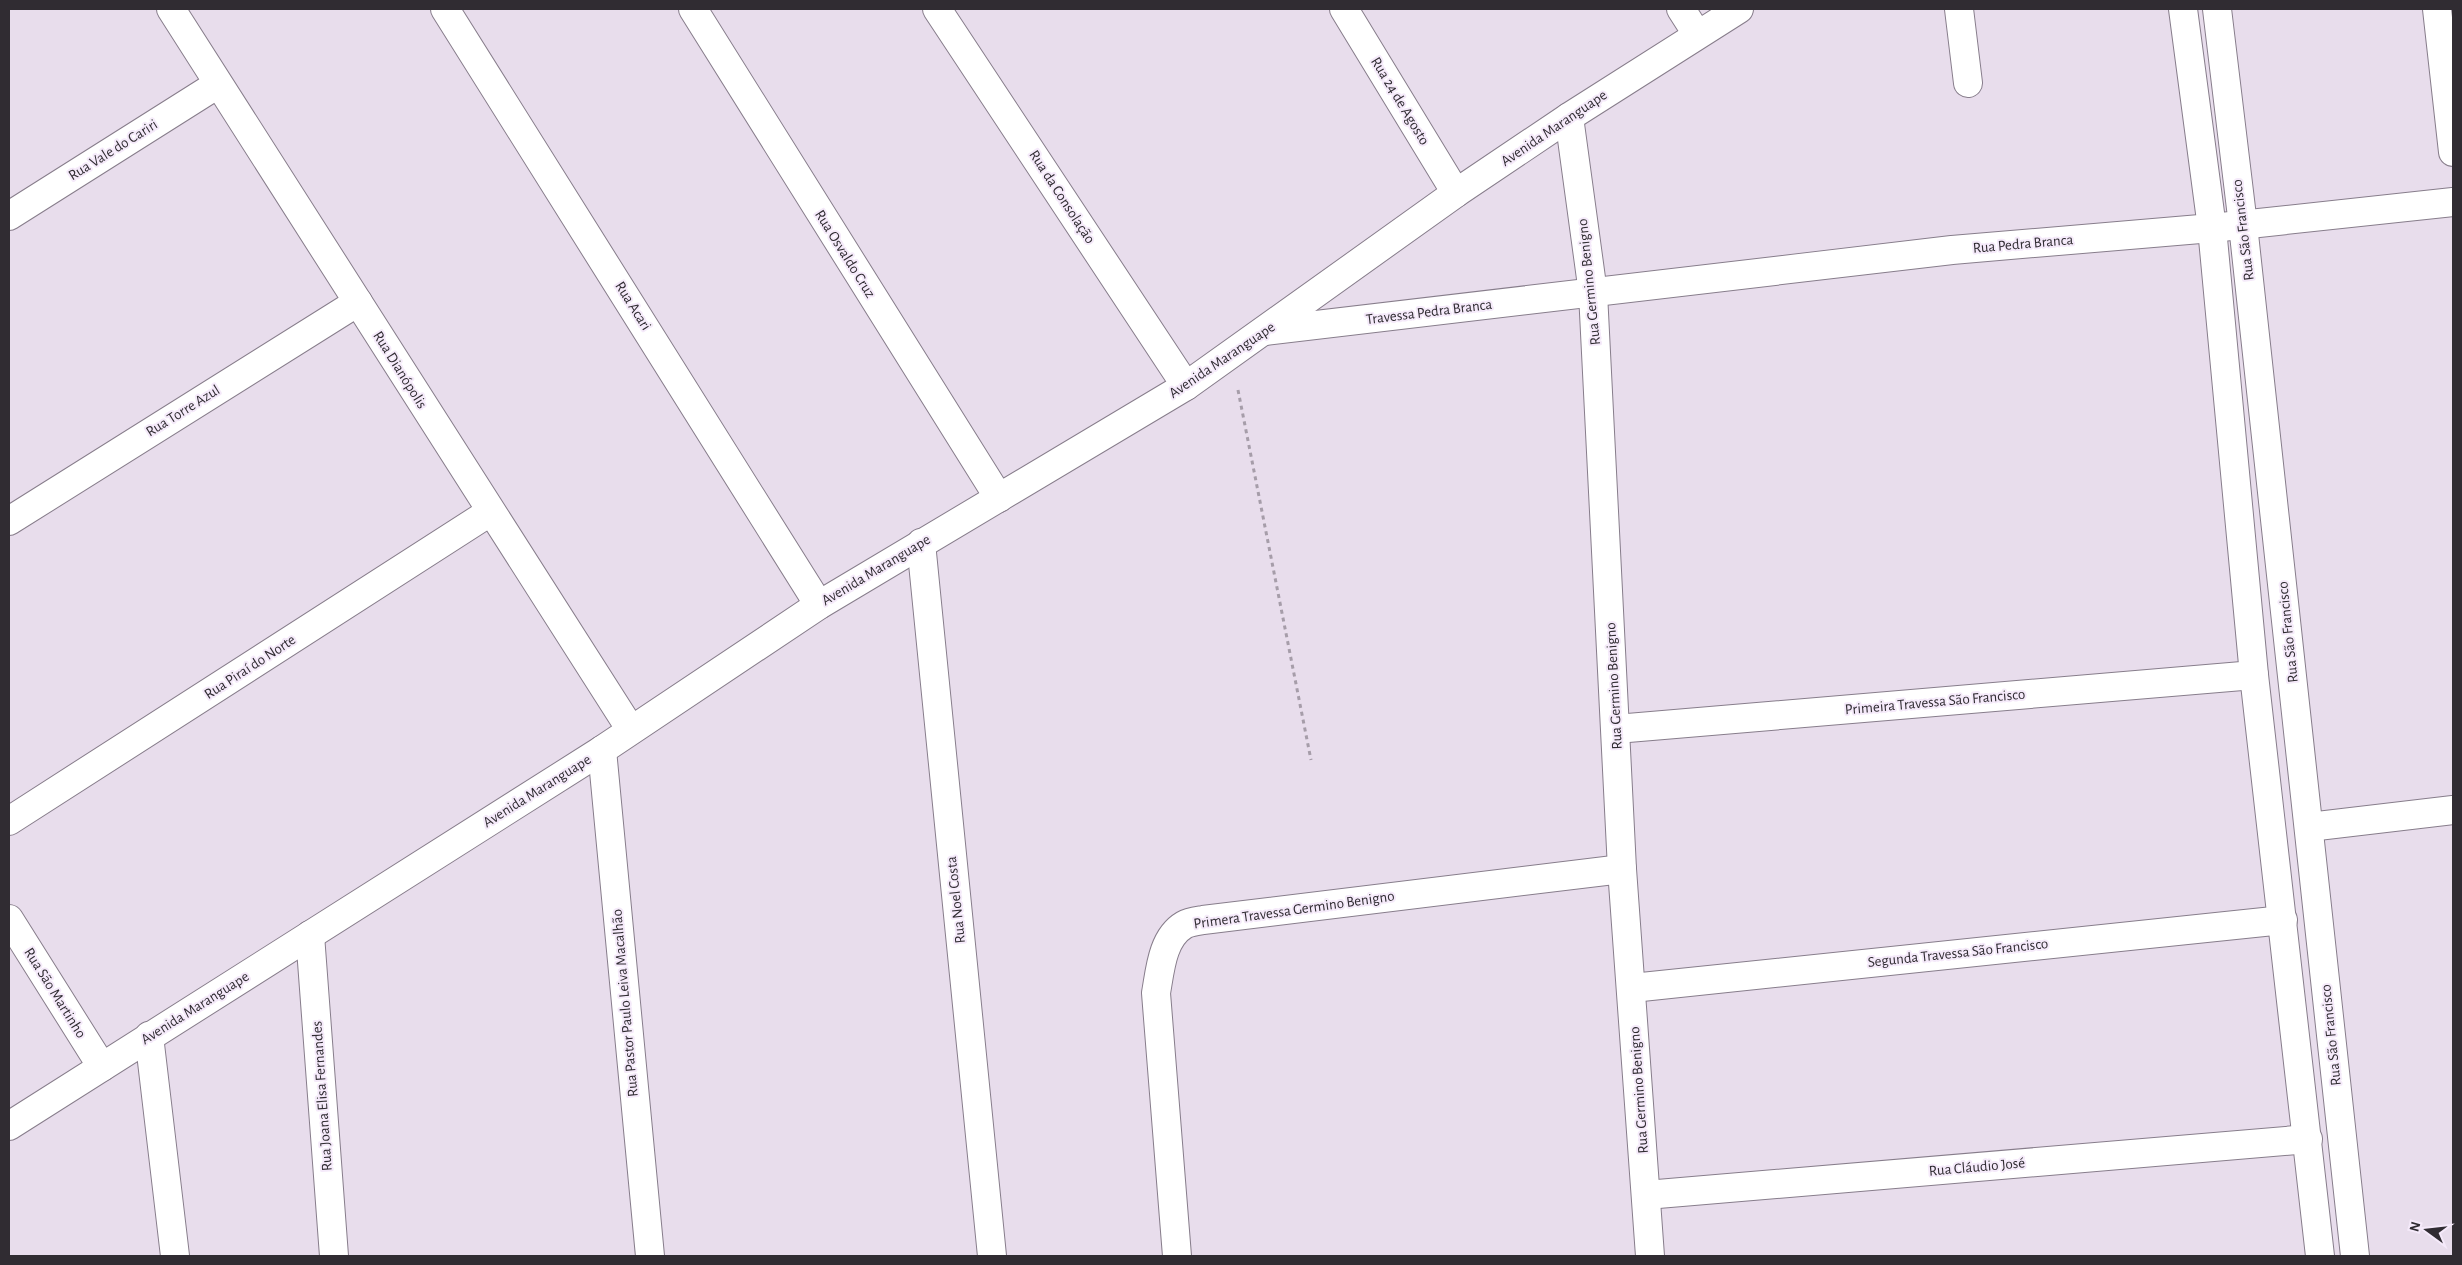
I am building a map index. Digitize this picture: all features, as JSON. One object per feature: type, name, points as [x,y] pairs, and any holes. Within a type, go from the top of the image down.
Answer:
[{"type":"street","name":"Rua Dianópolis","points":[[171,9],[490,512],[631,730]]},
{"type":"street","name":"Rua Acari","points":[[445,9],[819,605]]},
{"type":"street","name":"Rua Osvaldo Cruz","points":[[693,9],[998,498]]},
{"type":"street","name":"Rua da Consolação","points":[[937,9],[1186,386]]},
{"type":"street","name":"Rua 24 de Agosto","points":[[1344,9],[1456,194]]},
{"type":"street","points":[[1681,9],[1697,34]]},
{"type":"street","name":"Avenida Maranguape","points":[[9,1126],[602,750],[819,605],[1186,386],[1456,194],[1569,117],[1739,9]]},
{"type":"street","points":[[1959,9],[1968,83]]},
{"type":"street","name":"Rua São Francisco","points":[[2183,9],[2212,228],[2254,675],[2320,1256]]},
{"type":"street","name":"Rua São Francisco","points":[[2217,9],[2243,225],[2355,1256]]},
{"type":"street","points":[[2437,9],[2453,152]]},
{"type":"street","name":"Rua Vale do Cariri","points":[[9,216],[218,84]]},
{"type":"street","name":"Rua Germino Benigno","points":[[1569,117],[1593,293],[1622,869],[1650,1256]]},
{"type":"street","name":"Rua Pedra Branca","points":[[1593,293],[1952,250],[2212,228],[2453,202]]},
{"type":"street","name":"Travessa Pedra Branca","points":[[1265,331],[1593,293]]},
{"type":"street","name":"Rua Torre Azul","points":[[9,521],[358,302]]},
{"type":"street","name":"Rua Piraí do Norte","points":[[9,821],[490,512]]},
{"type":"street","name":"Rua Noel Costa","points":[[921,543],[992,1256]]},
{"type":"street","name":"Primeira Travessa São Francisco","points":[[1616,729],[2254,675]]},
{"type":"street","name":"Rua Pastor Paulo Leiva Macalhão","points":[[602,750],[650,1256]]},
{"type":"street","points":[[2309,827],[2453,810]]},
{"type":"street","name":"Primera Travessa Germino Benigno","points":[[1177,1256],[1156,993],[1162,958],[1172,937],[1183,926],[1203,920],[1622,869]]},
{"type":"street","name":"Rua São Martinho","points":[[9,919],[102,1067]]},
{"type":"street","name":"Segunda Travessa São Francisco","points":[[1632,988],[2283,920]]},
{"type":"street","name":"Rua Joana Elisa Fernandes","points":[[310,935],[334,1256]]},
{"type":"street","points":[[149,1036],[175,1256]]},
{"type":"street","name":"Rua Cláudio José","points":[[1646,1195],[2308,1139]]},
{"type":"path","points":[[1231,355],[1311,760]]}]
